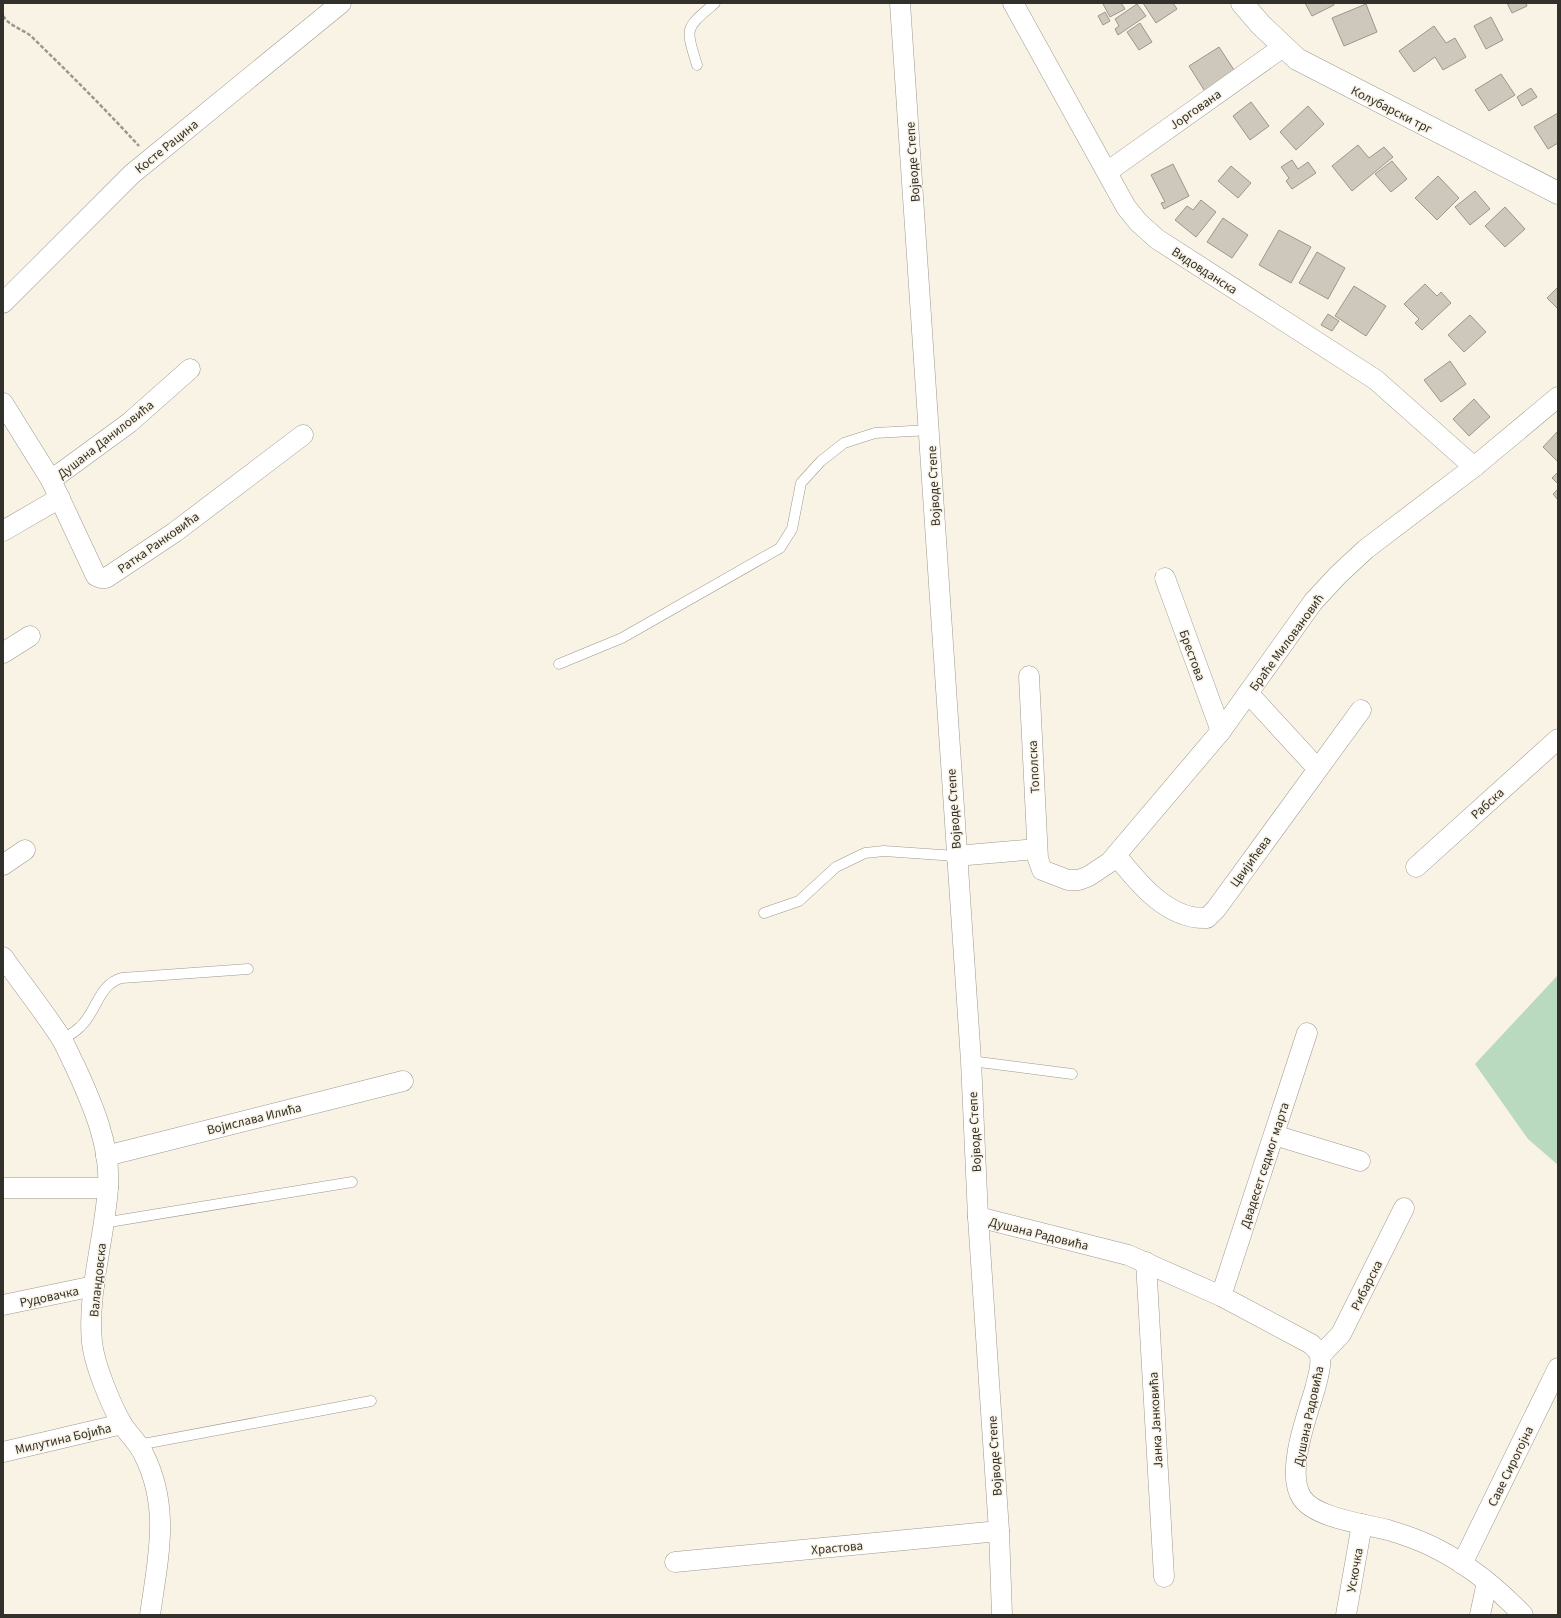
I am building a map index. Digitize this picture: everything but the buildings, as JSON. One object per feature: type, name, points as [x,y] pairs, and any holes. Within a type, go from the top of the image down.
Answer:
[{"type":"street","name":"Косте Рацина","points":[[3,303],[132,174],[150,158],[342,3]]},
{"type":"street","name":"Видовданска","points":[[1013,3],[1126,207],[1138,222],[1157,239],[1376,380],[1474,467]]},
{"type":"street","name":"Колубарски трг","points":[[1242,3],[1260,25],[1297,59],[1558,193]]},
{"type":"street","name":"Војводе Степе","points":[[903,4],[956,856],[971,1061],[978,1217],[999,1531],[1002,1615]]},
{"type":"street","name":"Јоргована","points":[[1107,172],[1283,47]]},
{"type":"street","name":"Душана Даниловића","points":[[3,403],[51,480],[129,423],[190,369]]},
{"type":"street","name":"Браће Миловановић","points":[[1037,854],[1042,870],[1068,880],[1079,880],[1110,862],[1220,731],[1312,602],[1338,575],[1366,549],[1474,467],[1558,397]]},
{"type":"street","name":"Ратка Ранковића","points":[[51,480],[96,576],[106,578],[176,532],[303,435]]},
{"type":"street","points":[[3,531],[60,498]]},
{"type":"street","name":"Брестова","points":[[1165,578],[1220,731]]},
{"type":"street","points":[[3,653],[30,636]]},
{"type":"street","name":"Тополска","points":[[1028,676],[1037,854]]},
{"type":"street","points":[[1248,693],[1317,768]]},
{"type":"street","name":"Цвијићева","points":[[1116,855],[1142,888],[1177,912],[1196,918],[1207,918],[1216,909],[1317,768],[1361,710]]},
{"type":"street","name":"Рабска","points":[[1416,867],[1558,739]]},
{"type":"street","points":[[3,865],[25,850]]},
{"type":"street","points":[[956,856],[1037,854]]},
{"type":"street","name":"Валандовска","points":[[3,957],[62,1039],[83,1084],[98,1122],[106,1156],[108,1188],[94,1286],[92,1342],[97,1369],[122,1424],[143,1453],[156,1485],[161,1512],[158,1561],[150,1615]]},
{"type":"street","name":"Двадесет седмог марта","points":[[1221,1296],[1307,1033]]},
{"type":"street","name":"Војислава Илића","points":[[106,1156],[403,1080]]},
{"type":"street","points":[[1274,1135],[1360,1161]]},
{"type":"street","points":[[3,1188],[108,1188]]},
{"type":"street","name":"Рибарска","points":[[1320,1356],[1341,1334],[1404,1208]]},
{"type":"street","name":"Душана Радовића","points":[[978,1217],[1128,1255],[1221,1296],[1304,1340],[1316,1349],[1320,1356],[1318,1375],[1297,1458],[1296,1479],[1300,1496],[1307,1506],[1362,1524],[1389,1530],[1439,1550],[1487,1582],[1523,1615]]},
{"type":"street","name":"Јанка Јанковића","points":[[1146,1262],[1164,1577]]},
{"type":"street","name":"Рудовачка","points":[[3,1305],[94,1286]]},
{"type":"street","name":"Саве Сирогојна","points":[[1462,1564],[1558,1368]]},
{"type":"street","name":"Милутина Бојића","points":[[3,1452],[122,1424]]},
{"type":"street","name":"Ускочка","points":[[1346,1615],[1362,1524]]},
{"type":"street","name":"Храстова","points":[[675,1562],[999,1531]]},
{"type":"street","points":[[1480,1615],[1487,1582]]},
{"type":"lane","points":[[697,65],[690,42],[689,28],[715,3]]},
{"type":"lane","points":[[559,664],[622,638],[780,548],[792,529],[801,483],[821,461],[844,443],[875,433],[930,430]]},
{"type":"lane","points":[[764,913],[799,900],[836,867],[865,853],[884,851],[956,856]]},
{"type":"lane","points":[[62,1039],[80,1028],[106,986],[112,980],[248,969]]},
{"type":"lane","points":[[971,1061],[1072,1074]]},
{"type":"lane","points":[[103,1223],[352,1182]]},
{"type":"lane","points":[[138,1445],[371,1401]]},
{"type":"path","points":[[3,16],[7,23],[33,37],[84,86],[150,158]]},
{"type":"green space","points":[[1558,975],[1558,1165],[1528,1139],[1475,1064]]}]
